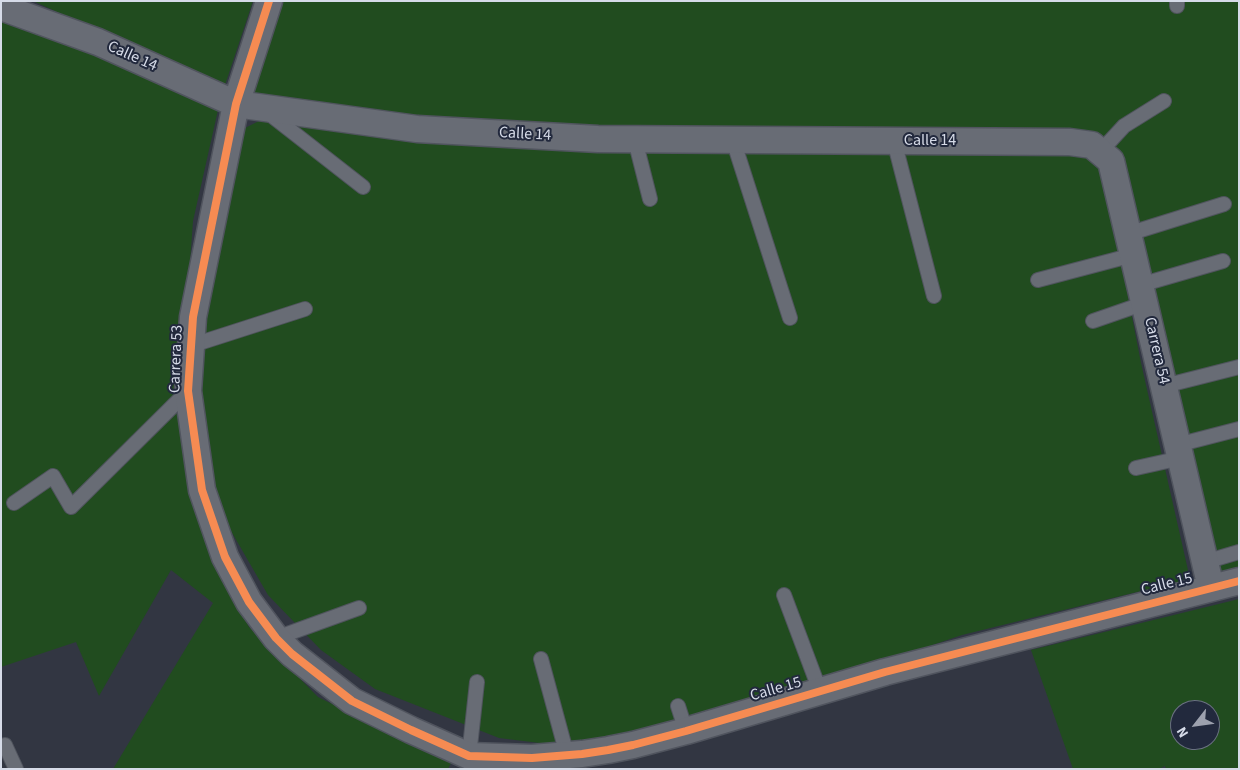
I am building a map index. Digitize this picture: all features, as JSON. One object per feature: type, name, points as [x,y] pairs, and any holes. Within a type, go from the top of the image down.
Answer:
[{"type":"street","name":"Carrera 53","points":[[269,1],[248,106],[192,317],[188,391],[202,490],[225,557],[249,602],[276,638],[292,654],[352,701]]},
{"type":"street","name":"Calle 14","points":[[1,7],[98,42],[248,106],[417,129],[635,140],[1070,142],[1092,145],[1100,152]]},
{"type":"street","name":"Carrera 54","points":[[1100,152],[1111,161],[1211,588]]},
{"type":"street","name":"Calle 15","points":[[352,701],[411,730],[465,762],[532,758],[570,762],[608,750],[686,731],[885,672],[1239,581]]},
{"type":"lane","points":[[1100,152],[1124,126],[1164,101]]},
{"type":"lane","points":[[248,106],[363,187]]},
{"type":"lane","points":[[635,140],[650,199]]},
{"type":"lane","points":[[733,140],[790,318]]},
{"type":"lane","points":[[894,141],[934,296]]},
{"type":"lane","points":[[1038,280],[1131,244],[1224,204]]},
{"type":"lane","points":[[1093,321],[1142,294],[1222,261]]},
{"type":"lane","points":[[190,346],[305,309]]},
{"type":"lane","points":[[1164,386],[1239,367]]},
{"type":"lane","points":[[14,503],[53,476],[71,507],[188,391]]},
{"type":"lane","points":[[1136,468],[1239,429]]},
{"type":"lane","points":[[1205,562],[1239,552]]},
{"type":"lane","points":[[784,595],[820,691]]},
{"type":"lane","points":[[276,638],[359,608]]},
{"type":"lane","points":[[541,658],[570,762]]},
{"type":"lane","points":[[465,762],[477,682]]},
{"type":"lane","points":[[678,706],[686,731]]},
{"type":"lane","points":[[5,745],[16,769]]},
{"type":"green space","points":[[33,1],[253,1],[224,88]]},
{"type":"green space","points":[[276,1],[1239,1],[1239,571],[1219,575],[1106,145],[526,130],[244,97]]},
{"type":"green space","points":[[1,19],[85,47],[218,110],[193,221],[179,410],[208,551],[249,627],[318,697],[451,763],[448,769],[113,769],[213,603],[171,570],[99,696],[76,642],[1,667]]},
{"type":"green space","points":[[263,119],[1086,154],[1097,163],[1105,179],[1141,363],[1190,579],[962,635],[876,664],[629,737],[548,744],[499,738],[375,689],[321,650],[268,595],[227,524],[214,487],[201,432],[201,359],[213,232],[234,149],[245,128]]},
{"type":"green space","points":[[1239,599],[1239,769],[1166,769],[1165,766],[1159,769],[1073,769],[1031,650]]},
{"type":"cycle path","points":[[269,1],[236,104],[193,317],[188,391],[202,490],[225,557],[249,602],[276,638],[292,654],[352,701],[469,756],[532,758],[582,754],[633,745],[885,672],[1239,581]]}]
